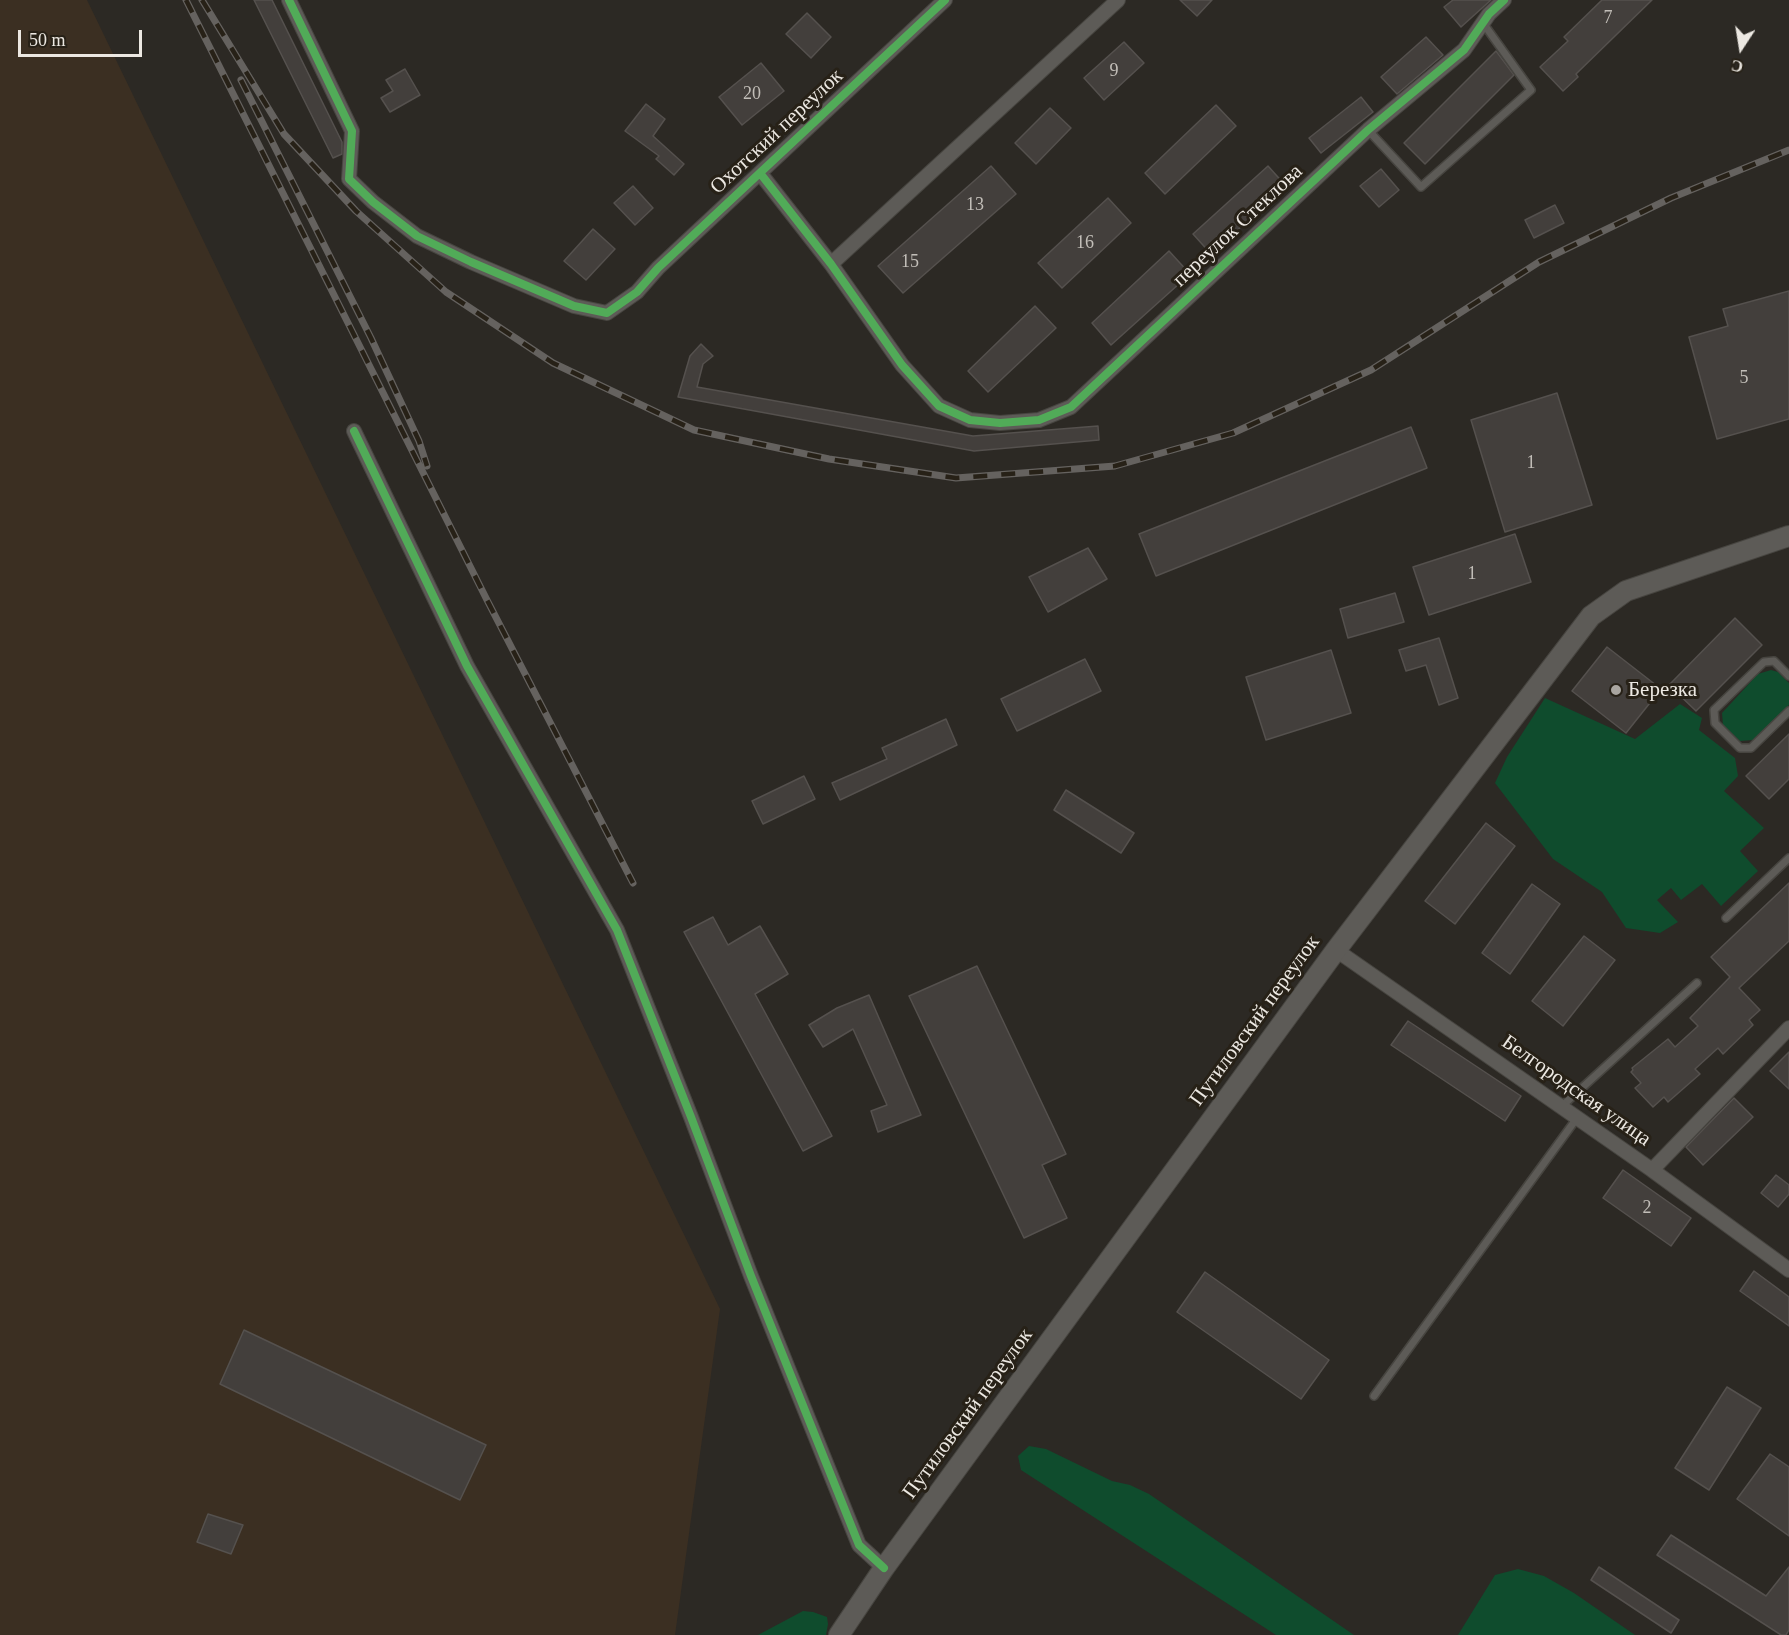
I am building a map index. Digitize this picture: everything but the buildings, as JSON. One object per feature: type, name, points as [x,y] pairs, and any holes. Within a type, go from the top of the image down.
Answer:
[{"type":"main road","name":"Путиловский переулок","points":[[838,1635],[884,1568],[1336,950],[1592,616],[1626,591],[1789,536]]},
{"type":"street","name":"Охотский переулок","points":[[289,0],[352,131],[349,179],[373,202],[417,236],[574,306],[606,314],[637,292],[658,268],[945,0]]},
{"type":"street","points":[[831,264],[1118,0]]},
{"type":"street","name":"переулок Стеклова","points":[[760,173],[831,264],[886,343],[939,406],[970,420],[1000,423],[1039,420],[1071,407],[1368,130],[1464,50],[1489,14],[1504,0]]},
{"type":"street","points":[[354,431],[467,666],[616,930],[859,1545],[884,1568]]},
{"type":"street","name":"Белгородская улица","points":[[1336,950],[1652,1170],[1789,1270]]},
{"type":"street","points":[[1652,1170],[1789,1028]]},
{"type":"lane","points":[[1368,130],[1421,187],[1531,90],[1483,23]]},
{"type":"lane","points":[[1789,676],[1774,661],[1764,662],[1714,710],[1715,723],[1740,748],[1751,748],[1789,711]]},
{"type":"lane","points":[[1726,918],[1789,858]]},
{"type":"lane","points":[[1561,1107],[1697,983]]},
{"type":"lane","points":[[1374,1396],[1577,1118]]},
{"type":"shaded area","points":[[0,0],[87,0],[720,1309],[675,1635],[0,1635]]},
{"type":"green space","points":[[1771,670],[1778,672],[1789,683],[1789,705],[1753,740],[1740,741],[1723,725],[1722,713],[1758,674]]},
{"type":"green space","points":[[1545,698],[1635,739],[1680,704],[1702,718],[1699,730],[1735,758],[1738,776],[1724,791],[1764,828],[1740,851],[1758,871],[1721,906],[1702,884],[1681,900],[1671,888],[1657,900],[1678,922],[1660,933],[1626,928],[1602,892],[1553,859],[1495,783],[1507,757]]},
{"type":"green space","points":[[1029,1446],[1046,1449],[1112,1481],[1130,1485],[1149,1494],[1354,1635],[1276,1635],[1021,1470],[1018,1456]]},
{"type":"green space","points":[[1518,1569],[1544,1576],[1574,1593],[1635,1635],[1458,1635],[1495,1575]]},
{"type":"green space","points":[[803,1611],[827,1617],[826,1635],[758,1635]]},
{"type":"railway","points":[[186,0],[487,600],[633,883]]},
{"type":"railway","points":[[202,0],[284,134],[356,211],[446,292],[553,363],[694,430],[829,459],[956,478],[1115,466],[1233,433],[1371,370],[1539,262],[1671,198],[1789,150]]},
{"type":"railway","points":[[241,80],[371,338],[419,441],[427,466]]},
{"type":"cycle path","points":[[289,0],[352,131],[349,179],[373,202],[417,236],[574,306],[607,313],[637,292],[658,268],[945,0]]},
{"type":"cycle path","points":[[760,173],[831,264],[902,365],[939,406],[970,420],[1000,423],[1039,420],[1071,407],[1368,130],[1464,50],[1489,14],[1504,0]]},
{"type":"cycle path","points":[[354,431],[467,666],[617,930],[751,1276],[859,1545],[884,1568]]},
{"type":"place","name":"Березка","points":[[1616,690]]}]
